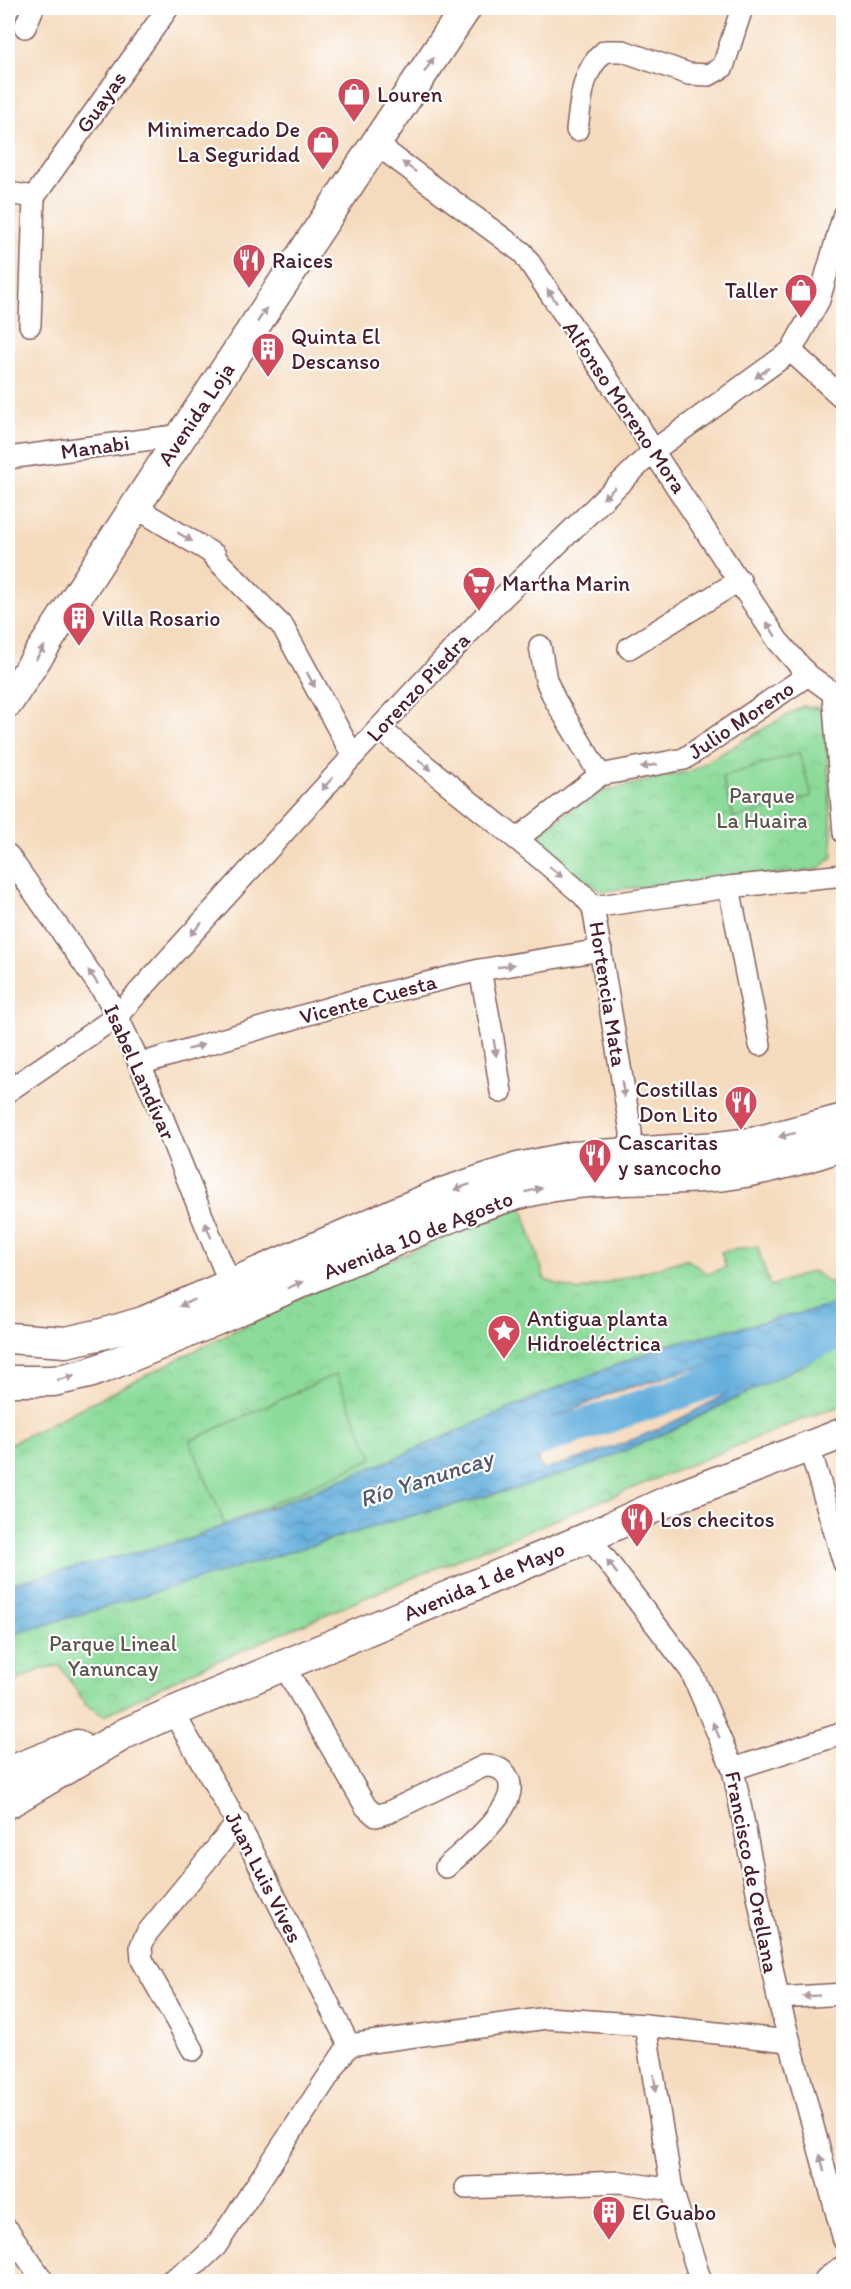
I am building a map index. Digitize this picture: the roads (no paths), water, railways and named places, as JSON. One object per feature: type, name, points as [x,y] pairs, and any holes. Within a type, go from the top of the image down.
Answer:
[{"type":"main road","name":"Avenida Loja","points":[[8,702],[182,435],[466,8]]},
{"type":"main road","name":"Avenida 10 de Agosto","points":[[631,1165],[752,1143],[843,1119]]},
{"type":"main road","name":"Avenida 10 de Agosto","points":[[8,1381],[54,1381],[89,1373],[437,1195],[518,1168],[572,1157],[631,1165],[670,1178],[725,1175],[771,1167],[843,1145]]},
{"type":"main road","name":"Avenida 10 de Agosto","points":[[8,1338],[66,1342],[236,1296]]},
{"type":"main road","name":"Avenida 1 de Mayo","points":[[8,1803],[126,1733],[173,1712],[589,1537],[677,1497],[843,1433]]},
{"type":"main road","name":"Avenida 1 de Mayo","points":[[8,1772],[72,1746],[126,1733]]},
{"type":"main road","points":[[829,2282],[843,2271]]},
{"type":"street","name":"Guayas","points":[[34,197],[168,8]]},
{"type":"street","points":[[577,130],[583,84],[594,60],[605,51],[623,51],[689,74],[709,75],[723,67],[742,8]]},
{"type":"street","name":"Alfonso Moreno Mora","points":[[376,144],[523,253],[638,424],[653,451],[778,641],[808,675],[838,692]]},
{"type":"street","points":[[8,193],[34,197],[30,325]]},
{"type":"street","name":"Lorenzo Piedra","points":[[8,1091],[117,1016],[353,756],[494,606],[653,451],[791,351],[819,300],[843,214]]},
{"type":"street","points":[[791,351],[843,399]]},
{"type":"street","name":"Manabi","points":[[8,458],[182,435]]},
{"type":"street","points":[[135,507],[215,555],[214,557],[283,627],[353,756]]},
{"type":"street","points":[[629,648],[740,580]]},
{"type":"street","points":[[540,646],[546,680],[555,700],[600,775]]},
{"type":"street","name":"Julio Moreno","points":[[517,839],[600,775],[684,759],[808,675]]},
{"type":"street","points":[[838,692],[843,833]]},
{"type":"street","name":"Hortencia Mata","points":[[380,729],[517,839],[583,895],[593,907],[631,1165]]},
{"type":"street","name":"Isabel Landívar","points":[[8,855],[117,1016],[140,1064],[236,1296]]},
{"type":"street","points":[[593,907],[729,887],[843,875]]},
{"type":"street","points":[[729,887],[760,1045]]},
{"type":"street","name":"Vicente Cuesta","points":[[140,1064],[349,1002],[480,970],[601,950]]},
{"type":"street","points":[[480,970],[501,1092]]},
{"type":"street","points":[[808,1446],[843,1563]]},
{"type":"street","name":"Francisco de Orellana","points":[[589,1537],[691,1671],[733,1769],[788,2041],[843,2240]]},
{"type":"street","points":[[284,1666],[366,1807],[376,1815],[389,1812],[484,1766],[500,1769],[506,1774],[511,1791],[501,1814],[446,1867]]},
{"type":"street","name":"Juan Luis Vives","points":[[173,1712],[238,1822],[349,2045]]},
{"type":"street","points":[[733,1769],[843,1733]]},
{"type":"street","points":[[193,2050],[142,1960],[141,1946],[147,1932],[238,1822]]},
{"type":"street","points":[[778,1998],[843,1994]]},
{"type":"street","points":[[175,2280],[216,2246],[349,2045],[547,2018],[645,2025],[788,2041]]},
{"type":"street","points":[[645,2025],[672,2190],[701,2282]]},
{"type":"street","points":[[466,2188],[620,2182],[672,2190]]},
{"type":"street","points":[[8,2230],[44,2282]]},
{"type":"water","points":[[843,1303],[843,1345],[670,1431],[591,1465],[514,1489],[403,1518],[8,1636],[8,1584],[190,1539],[382,1464],[562,1386],[670,1344]],"holes":[[[781,1347],[781,1352],[729,1391],[670,1423],[576,1460],[545,1469],[538,1462],[544,1432],[553,1419],[611,1393]]]},
{"type":"waterway","name":"Río Yanuncay","points":[[503,1452],[680,1393],[844,1332]]},
{"type":"place","name":"Louren","points":[[354,123]]},
{"type":"place","name":"Minimercado De La Seguridad","points":[[323,171]]},
{"type":"place","name":"Raices","points":[[249,289]]},
{"type":"place","name":"Taller","points":[[801,319]]},
{"type":"place","name":"Quinta El Descanso","points":[[268,378]]},
{"type":"place","name":"Martha Marin","points":[[479,612]]},
{"type":"place","name":"Villa Rosario","points":[[79,647]]},
{"type":"place","name":"Costillas Don Lito","points":[[741,1131]]},
{"type":"place","name":"Cascaritas y sancocho","points":[[595,1184]]},
{"type":"place","name":"Antigua planta Hidroeléctrica","points":[[504,1360]]},
{"type":"place","name":"Los checitos","points":[[637,1548]]},
{"type":"place","name":"El Guabo","points":[[609,2241]]},
{"type":"park label","name":"Parque La Huaira","points":[[762,808]]},
{"type":"park label","name":"Parque Lineal Yanuncay","points":[[113,1656]]}]
